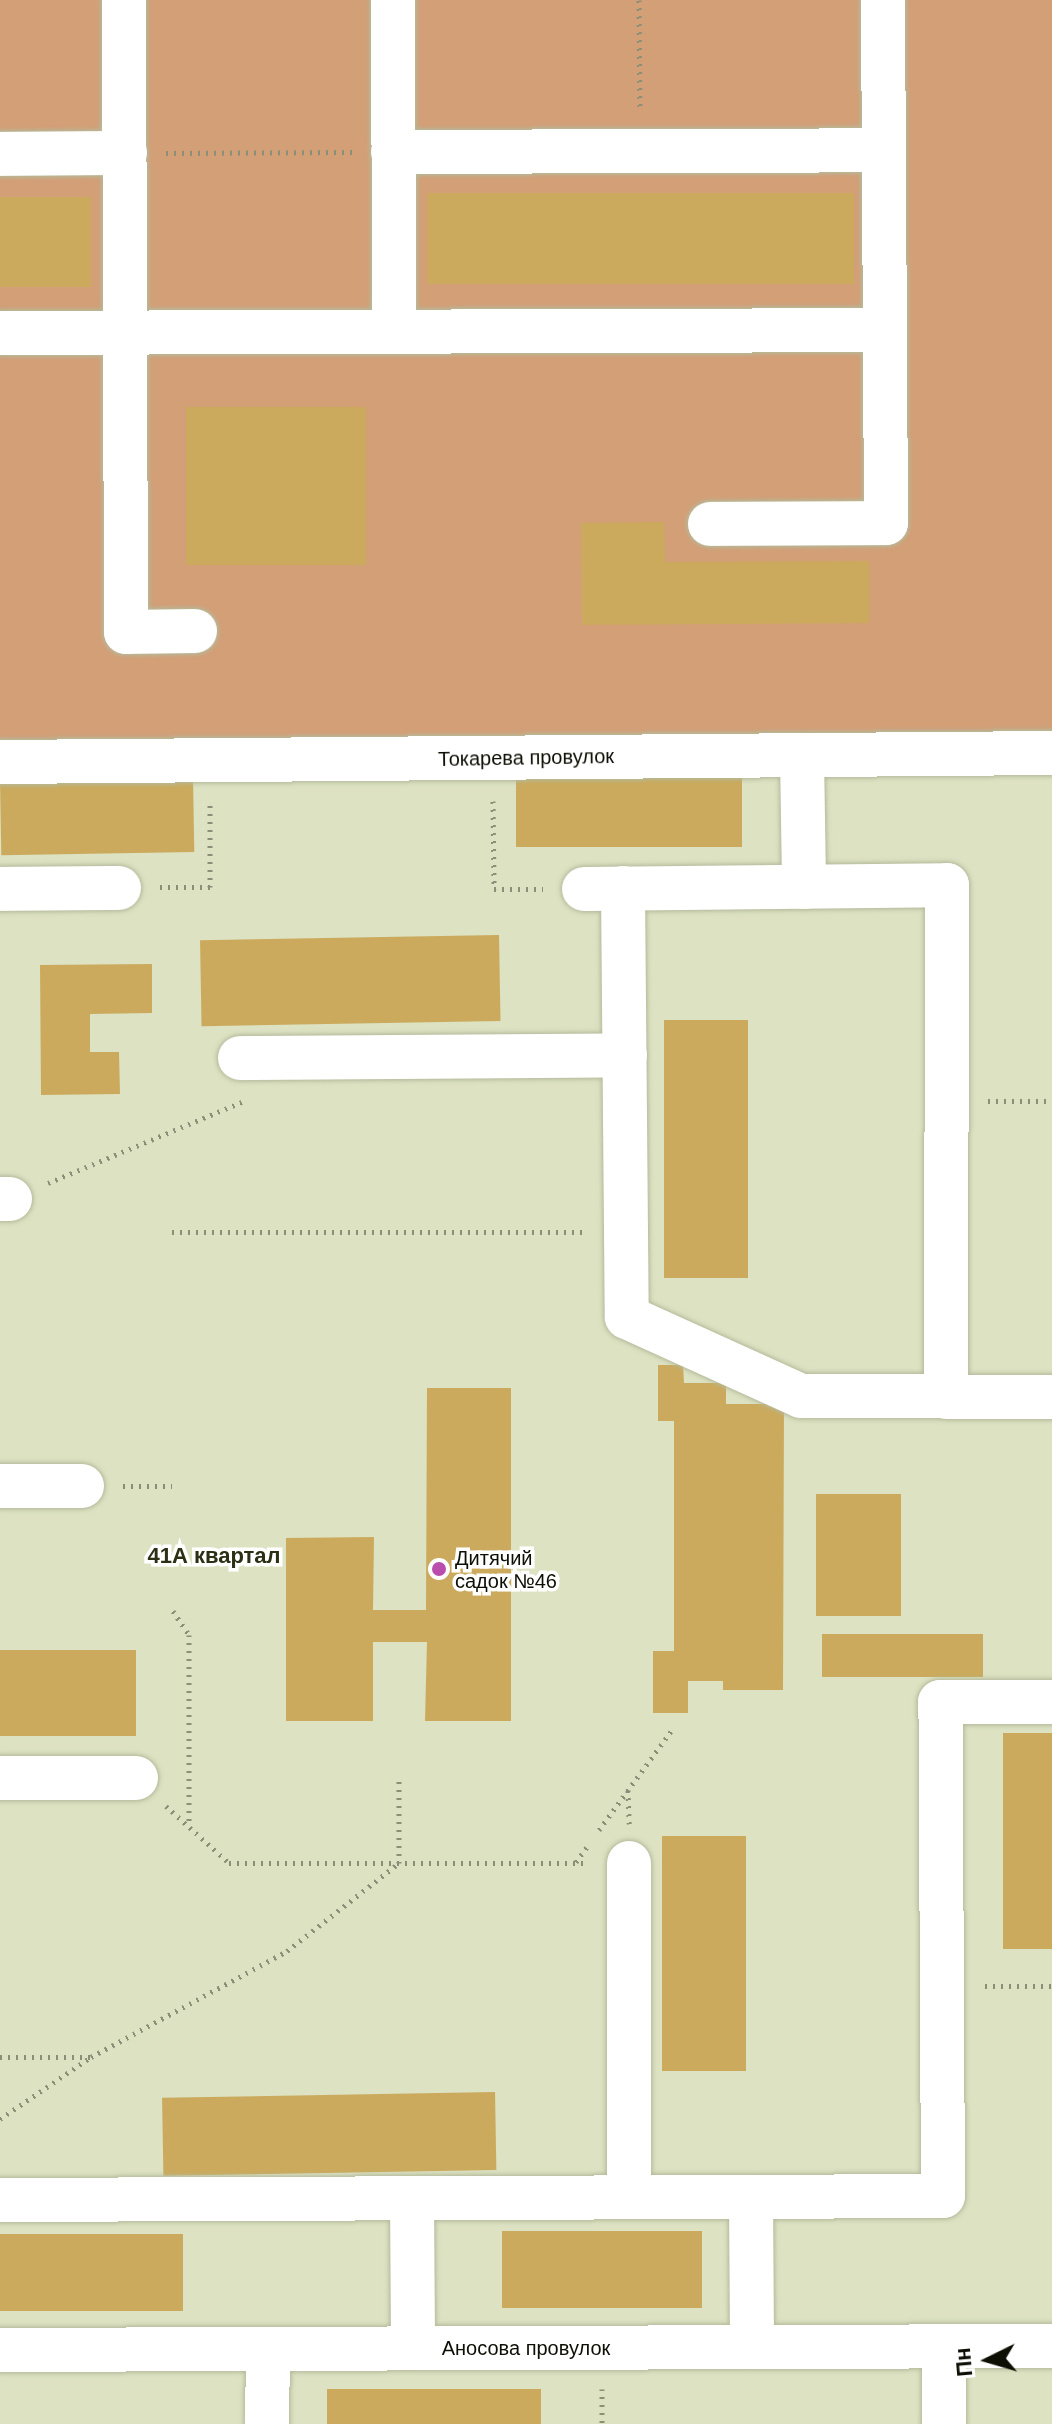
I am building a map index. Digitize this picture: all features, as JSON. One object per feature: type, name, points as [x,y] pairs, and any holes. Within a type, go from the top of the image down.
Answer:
[{"type":"street","points":[[124,0],[126,632],[195,631]]},
{"type":"street","points":[[393,0],[394,332]]},
{"type":"street","points":[[710,524],[886,523],[883,0]]},
{"type":"street","points":[[393,152],[884,150]]},
{"type":"street","points":[[0,154],[125,153]]},
{"type":"street","points":[[0,333],[885,330]]},
{"type":"street","name":"Токарева провулок","points":[[0,762],[1052,753]]},
{"type":"street","points":[[802,755],[804,887]]},
{"type":"street","points":[[946,1397],[947,885],[604,888],[625,1055],[627,1317],[801,1396],[946,1397],[1052,1397]]},
{"type":"street","points":[[0,889],[119,888]]},
{"type":"street","points":[[243,1079],[625,1055]]},
{"type":"street","points":[[0,1486],[82,1486]]},
{"type":"street","points":[[0,2200],[943,2196],[940,1702],[1052,1702]]},
{"type":"street","points":[[0,1778],[136,1778]]},
{"type":"street","points":[[629,1863],[629,2197]]},
{"type":"street","points":[[751,2197],[752,2347]]},
{"type":"street","points":[[412,2198],[413,2348]]},
{"type":"street","points":[[944,2346],[944,2424]]},
{"type":"street","name":"Аносова провулок","points":[[0,2350],[1052,2346]]},
{"type":"street","points":[[267,2424],[268,2349]]},
{"type":"path","points":[[639,0],[640,152]]},
{"type":"path","points":[[125,153],[393,152]]},
{"type":"path","points":[[493,758],[494,889]]},
{"type":"path","points":[[119,888],[210,887],[209,760]]},
{"type":"path","points":[[5,1199],[243,1079]]},
{"type":"path","points":[[947,1101],[1052,1101]]},
{"type":"path","points":[[172,1232],[626,1232]]},
{"type":"path","points":[[173,1611],[189,1635],[189,1826]]},
{"type":"path","points":[[575,1863],[674,1727]]},
{"type":"path","points":[[399,1777],[399,1863]]},
{"type":"path","points":[[136,1778],[229,1863],[629,1863]]},
{"type":"path","points":[[0,2119],[91,2057],[287,1951],[399,1863]]},
{"type":"path","points":[[942,1987],[1052,1986]]},
{"type":"path","points":[[0,2057],[91,2057]]},
{"type":"path","points":[[602,2373],[602,2424]]},
{"type":"shaded area","points":[[0,0],[1052,0],[1052,751],[0,751]]},
{"type":"building","points":[[427,193],[854,193],[854,284],[427,284]]},
{"type":"building","points":[[0,197],[91,197],[91,287],[0,287]]},
{"type":"building","points":[[186,407],[366,407],[366,565],[186,565]]},
{"type":"building","points":[[664,522],[665,562],[869,561],[869,623],[582,625],[581,523]]},
{"type":"building","points":[[516,774],[742,774],[742,847],[516,847]]},
{"type":"building","points":[[193,778],[194,852],[1,855],[0,781]]},
{"type":"building","points":[[499,935],[501,1021],[202,1026],[200,940]]},
{"type":"building","points":[[152,964],[152,1013],[90,1014],[90,1052],[119,1052],[120,1094],[41,1095],[40,965]]},
{"type":"building","points":[[664,1020],[748,1020],[748,1278],[664,1278]]},
{"type":"building","points":[[658,1365],[683,1365],[684,1383],[726,1383],[726,1404],[784,1404],[783,1690],[723,1690],[723,1681],[688,1681],[688,1713],[653,1713],[653,1651],[674,1651],[674,1421],[658,1421]]},
{"type":"building","points":[[427,1388],[511,1388],[511,1721],[425,1721],[427,1642],[373,1642],[373,1721],[286,1721],[286,1538],[374,1537],[373,1610],[426,1610]]},
{"type":"building","points":[[816,1494],[901,1494],[901,1616],[816,1616]]},
{"type":"building","points":[[822,1634],[983,1634],[983,1677],[822,1677]]},
{"type":"building","points":[[0,1650],[136,1650],[136,1736],[0,1736]]},
{"type":"building","points":[[1003,1733],[1052,1733],[1052,1949],[1003,1949]]},
{"type":"building","points":[[662,1836],[746,1836],[746,2071],[662,2071]]},
{"type":"building","points":[[495,2092],[496,2170],[163,2176],[162,2098]]},
{"type":"building","points":[[502,2231],[702,2231],[702,2308],[502,2308]]},
{"type":"building","points":[[0,2234],[183,2234],[183,2311],[0,2311]]},
{"type":"building","points":[[327,2389],[541,2389],[541,2424],[327,2424]]},
{"type":"place","name":"Дитячий садок №46","points":[[439,1569]]},
{"type":"district","name":"41А квартал","points":[[214,1556]]}]
